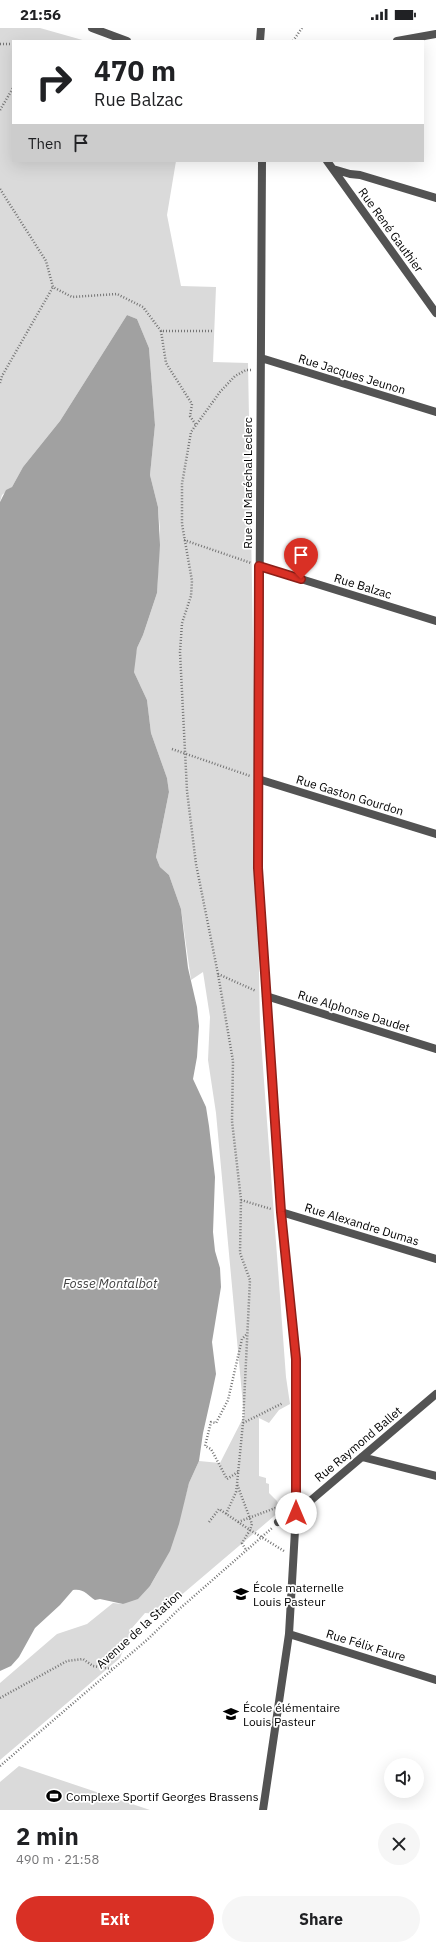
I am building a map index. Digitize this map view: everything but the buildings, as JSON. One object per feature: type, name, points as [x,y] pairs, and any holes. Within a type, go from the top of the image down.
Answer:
[{"type":"street","points":[[92,28],[124,40]]},
{"type":"street","points":[[260,40],[261,28]]},
{"type":"street","points":[[403,40],[436,34]]},
{"type":"street","name":"Rue du Maréchal Leclerc","points":[[262,162],[258,868],[281,1212],[296,1359],[296,1513],[289,1634],[263,1810]]},
{"type":"street","name":"Rue René Gauthier","points":[[328,162],[436,313]]},
{"type":"street","points":[[333,169],[360,175],[436,198]]},
{"type":"street","name":"Rue Jacques Jeunon","points":[[261,358],[436,412]]},
{"type":"street","name":"Rue Balzac","points":[[259,566],[436,621]]},
{"type":"street","name":"Rue Gaston Gourdon","points":[[258,779],[436,834]]},
{"type":"street","name":"Rue Alphonse Daudet","points":[[266,996],[436,1049]]},
{"type":"street","name":"Rue Alexandre Dumas","points":[[281,1212],[436,1259]]},
{"type":"street","name":"Rue Raymond Ballet","points":[[296,1513],[436,1394]]},
{"type":"street","points":[[362,1457],[436,1476]]},
{"type":"street","points":[[278,1522],[296,1513]]},
{"type":"street","name":"Rue Félix Faure","points":[[289,1634],[436,1680]]},
{"type":"path","points":[[294,40],[302,28]]},
{"type":"path","points":[[0,44],[12,44]]},
{"type":"path","points":[[0,110],[12,90]]},
{"type":"path","points":[[0,189],[46,261],[53,287],[2,376],[0,384]]},
{"type":"path","points":[[53,287],[72,297],[117,294],[143,308],[161,331],[166,363],[192,404],[190,416],[196,425]]},
{"type":"path","points":[[161,331],[214,331]]},
{"type":"path","points":[[226,1514],[236,1492],[237,1484],[243,1423],[250,1280],[240,1253],[241,1200],[232,1121],[233,1061],[218,974],[196,864],[187,791],[180,652],[182,623],[191,596],[192,581],[182,524],[182,484],[191,432],[220,392],[235,376],[246,370],[260,371]]},
{"type":"path","points":[[184,540],[259,566]]},
{"type":"path","points":[[172,749],[258,779]]},
{"type":"path","points":[[218,974],[266,996]]},
{"type":"path","points":[[241,1200],[281,1212]]},
{"type":"path","points":[[238,1472],[226,1479],[211,1448],[205,1446],[211,1422],[216,1423],[228,1400],[242,1339],[247,1334]]},
{"type":"path","points":[[243,1423],[283,1403]]},
{"type":"path","points":[[237,1484],[252,1524],[242,1543],[246,1550]]},
{"type":"path","points":[[238,1522],[286,1504]]},
{"type":"path","points":[[209,1522],[219,1509],[261,1538],[286,1552],[285,1561],[292,1562]]},
{"type":"path","name":"Avenue de la Station","points":[[0,1766],[113,1669],[278,1522]]},
{"type":"path","points":[[0,1698],[68,1661],[83,1659],[93,1666],[113,1669]]},
{"type":"shaded area","points":[[0,28],[40,28],[82,40],[12,40],[12,162],[176,162],[167,215],[181,286],[216,287],[213,362],[248,363],[260,1027],[286,1377],[290,1404],[279,1410],[269,1423],[259,1418],[259,1476],[266,1478],[266,1483],[269,1484],[269,1493],[277,1501],[280,1511],[159,1614],[145,1613],[132,1628],[120,1658],[0,1760],[0,1683],[57,1634],[87,1624],[113,1603],[123,1604],[150,1586],[174,1538],[189,1483],[199,1461],[220,1463],[244,1416],[216,1113],[208,1060],[210,1017],[203,972],[191,980],[181,909],[169,875],[160,867],[156,857],[169,792],[167,778],[151,733],[147,700],[134,672],[134,662],[137,648],[157,593],[160,530],[158,507],[150,475],[155,425],[149,348],[137,319],[127,315],[60,421],[23,467],[12,487],[2,495],[0,502]]},
{"type":"shaded area","name":"Complexe Sportif Georges Brassens","points":[[19,1766],[150,1810],[0,1810],[0,1782]]},
{"type":"water","name":"Fosse Montalbot","points":[[127,315],[137,319],[149,348],[155,425],[150,475],[158,507],[160,545],[157,593],[137,648],[134,672],[147,700],[151,733],[167,778],[169,792],[156,857],[160,867],[169,875],[181,909],[188,968],[197,1007],[199,1026],[197,1057],[193,1079],[206,1107],[209,1126],[215,1177],[213,1232],[215,1251],[220,1268],[221,1287],[212,1342],[216,1374],[203,1433],[199,1461],[189,1483],[179,1524],[170,1551],[150,1586],[138,1599],[123,1604],[100,1599],[95,1600],[83,1591],[73,1590],[60,1605],[35,1628],[19,1657],[11,1666],[0,1671],[0,502],[6,490],[12,487],[23,467],[60,421]]},
{"type":"place","name":"École maternelle Louis Pasteur","points":[[241,1594]]},
{"type":"place","name":"École élémentaire Louis Pasteur","points":[[231,1714]]},
{"type":"place","name":"Complexe Sportif Georges Brassens","points":[[54,1796]]},
{"type":"route","points":[[296,1513],[296,1359],[281,1212],[258,868],[259,566],[301,579]]}]
